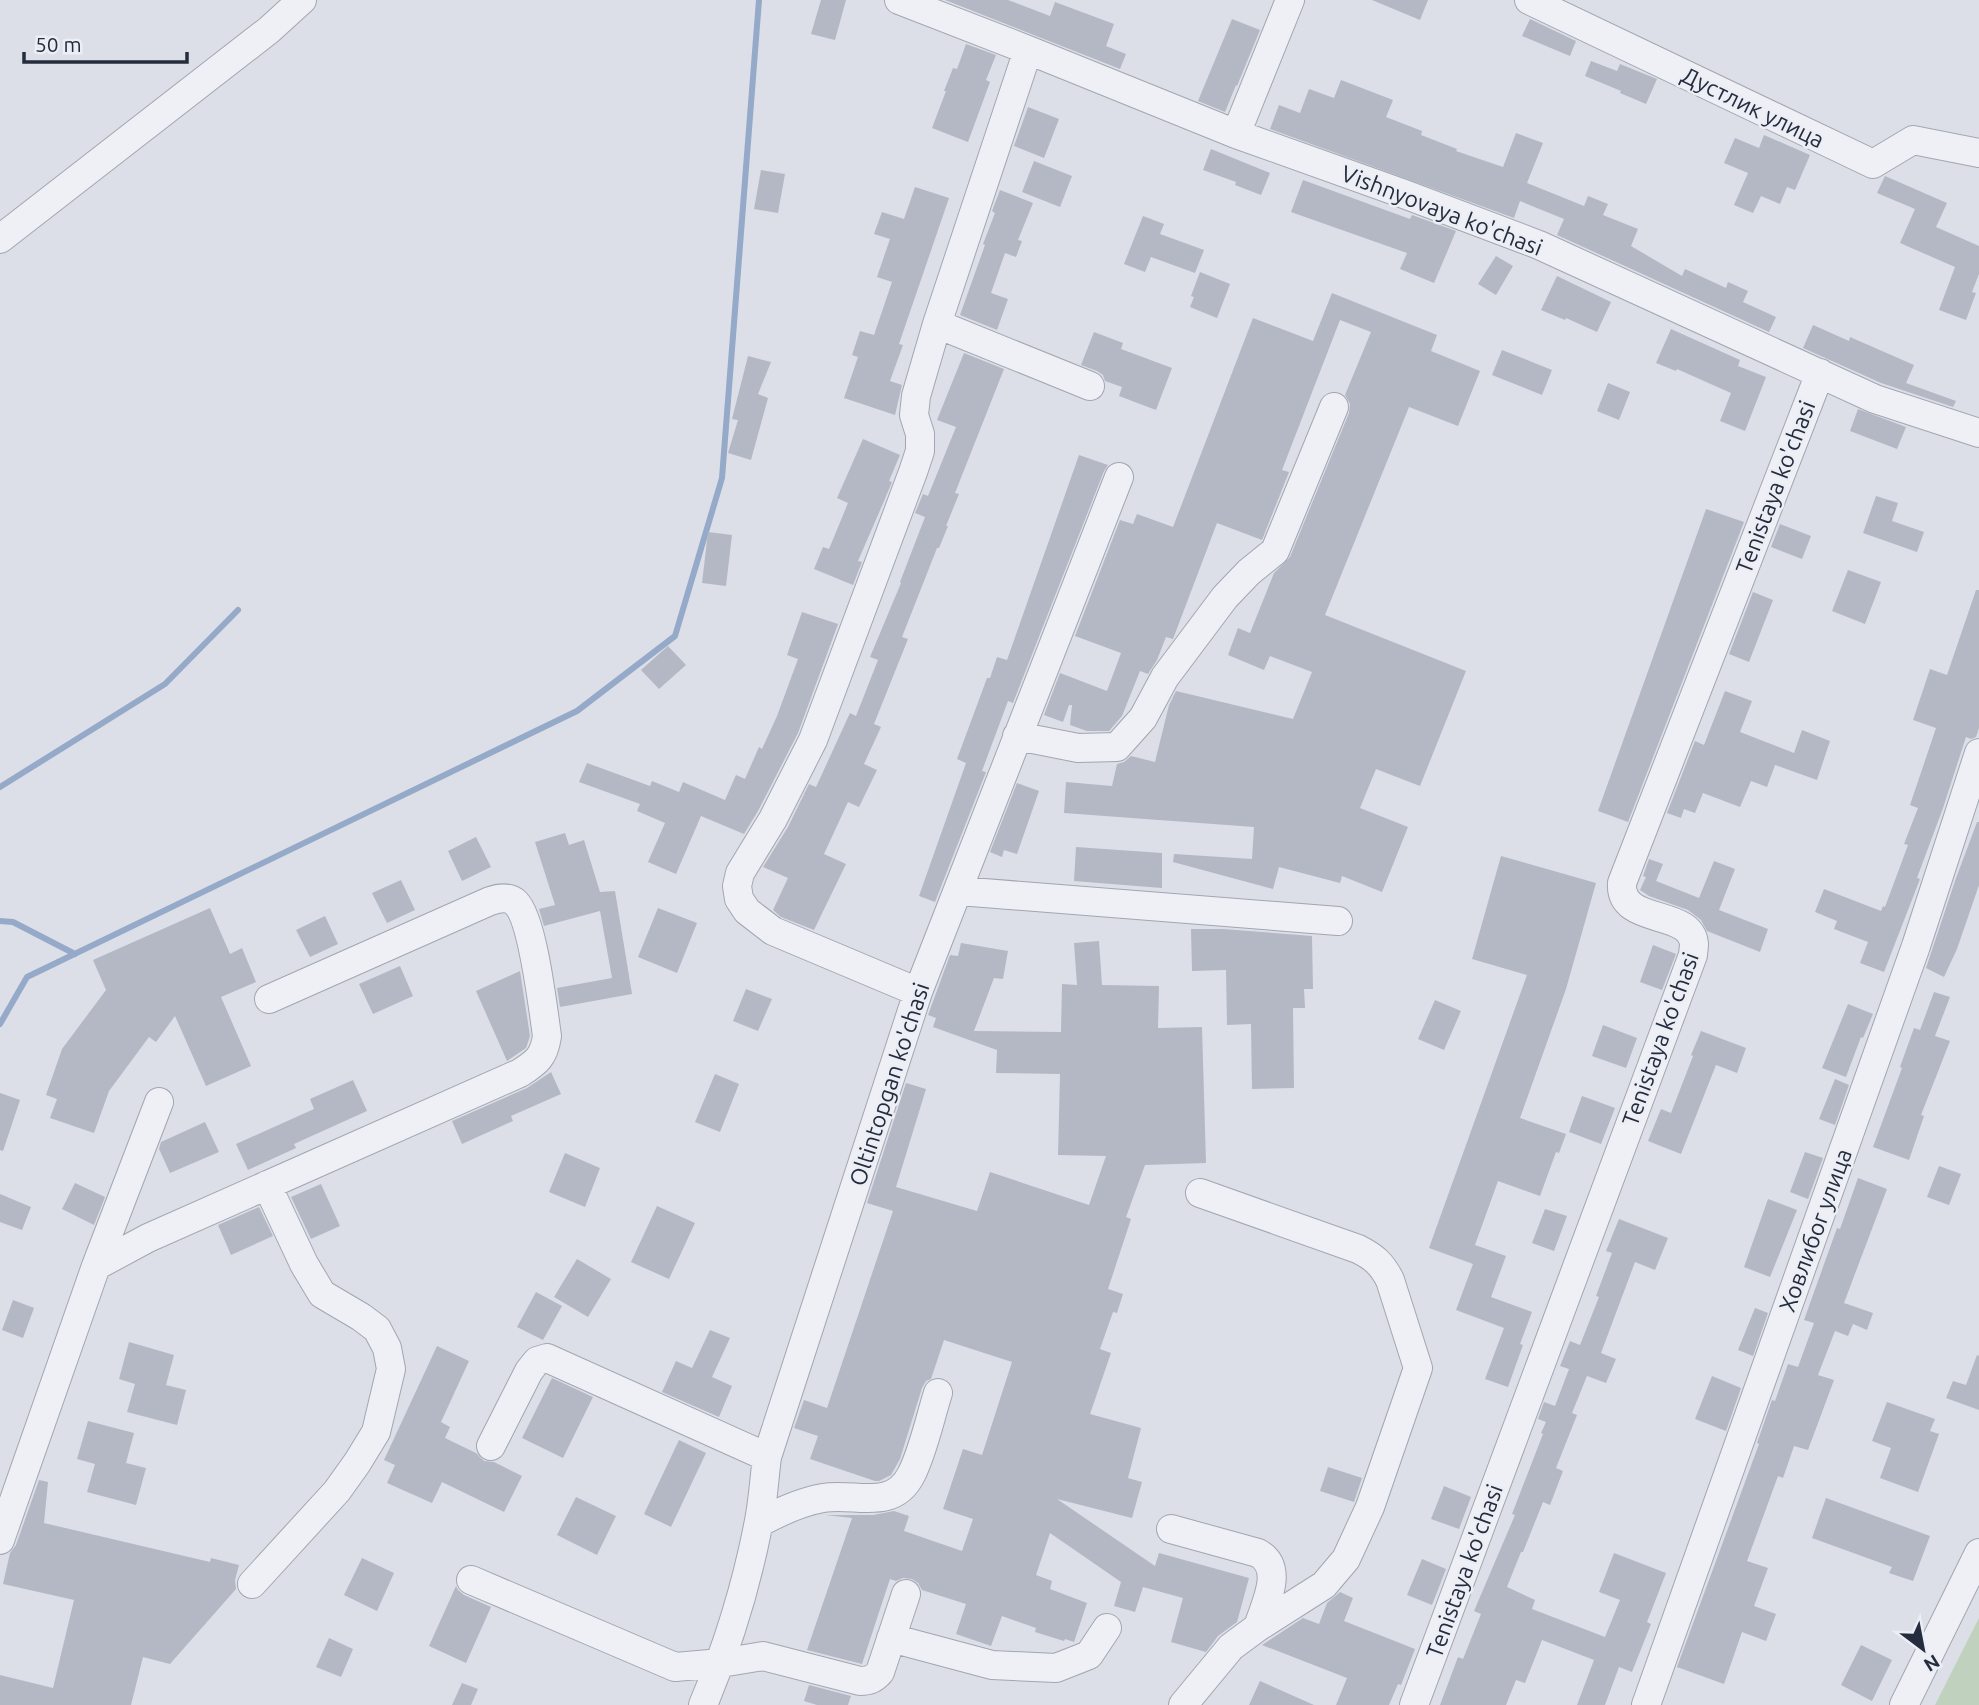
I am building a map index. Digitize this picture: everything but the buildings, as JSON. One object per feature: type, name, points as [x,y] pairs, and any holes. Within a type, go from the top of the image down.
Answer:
[{"type":"street","points":[[0,239],[269,30],[302,0]]},
{"type":"street","name":"Vishnyovaya ko'chasi","points":[[899,0],[1236,134],[1539,245],[1875,399],[1979,433]]},
{"type":"street","points":[[1236,134],[1290,0]]},
{"type":"street","name":"Дустлик улица","points":[[1529,0],[1873,164],[1913,140],[1979,153]]},
{"type":"street","points":[[918,992],[773,931],[747,911],[739,899],[737,886],[740,873],[773,819],[813,740],[913,472],[920,451],[920,434],[914,415],[916,396],[937,324],[1028,50]]},
{"type":"street","points":[[937,324],[1090,386]]},
{"type":"street","name":"Tenistaya ko'chasi","points":[[1413,1705],[1693,955],[1694,943],[1689,932],[1680,925],[1625,902],[1621,894],[1622,883],[1819,373]]},
{"type":"street","points":[[1017,736],[1078,748],[1117,747],[1143,718],[1165,677],[1224,597],[1275,551],[1334,407]]},
{"type":"street","name":"Oltintopgan ko'chasi","points":[[703,1705],[721,1663],[750,1566],[759,1523],[767,1457],[918,992],[1119,477]]},
{"type":"street","name":"Ховлибог улица","points":[[1646,1705],[1916,946],[1979,752]]},
{"type":"street","points":[[959,891],[1338,921]]},
{"type":"street","points":[[96,1266],[148,1238],[520,1073],[538,1061],[546,1048],[547,1036],[534,950],[522,911],[515,901],[504,897],[269,999]]},
{"type":"street","points":[[0,1541],[96,1266],[159,1102]]},
{"type":"street","points":[[252,1584],[338,1491],[357,1463],[376,1432],[391,1369],[387,1348],[377,1329],[322,1294],[304,1264],[267,1185]]},
{"type":"street","points":[[1183,1705],[1231,1647],[1324,1585],[1346,1559],[1370,1507],[1418,1368],[1390,1280],[1373,1257],[1358,1249],[1200,1193]]},
{"type":"street","points":[[491,1446],[529,1371],[537,1361],[547,1358],[767,1457]]},
{"type":"street","points":[[759,1523],[788,1508],[825,1497],[872,1499],[896,1493],[911,1476],[938,1393]]},
{"type":"street","points":[[1171,1529],[1258,1553],[1266,1558],[1272,1567],[1273,1577],[1258,1627]]},
{"type":"street","points":[[1904,1705],[1979,1553]]},
{"type":"street","points":[[471,1580],[675,1667],[763,1656],[860,1681],[868,1681],[880,1672],[906,1594]]},
{"type":"street","points":[[891,1638],[992,1665],[1056,1668],[1089,1655],[1107,1628]]},
{"type":"green space","points":[[1979,1618],[1979,1705],[1935,1705]]},
{"type":"waterway","points":[[0,1024],[27,977],[577,711],[675,636],[722,478],[759,0]]},
{"type":"waterway","points":[[0,787],[165,684],[238,610]]},
{"type":"waterway","points":[[0,921],[13,922],[75,954]]}]
